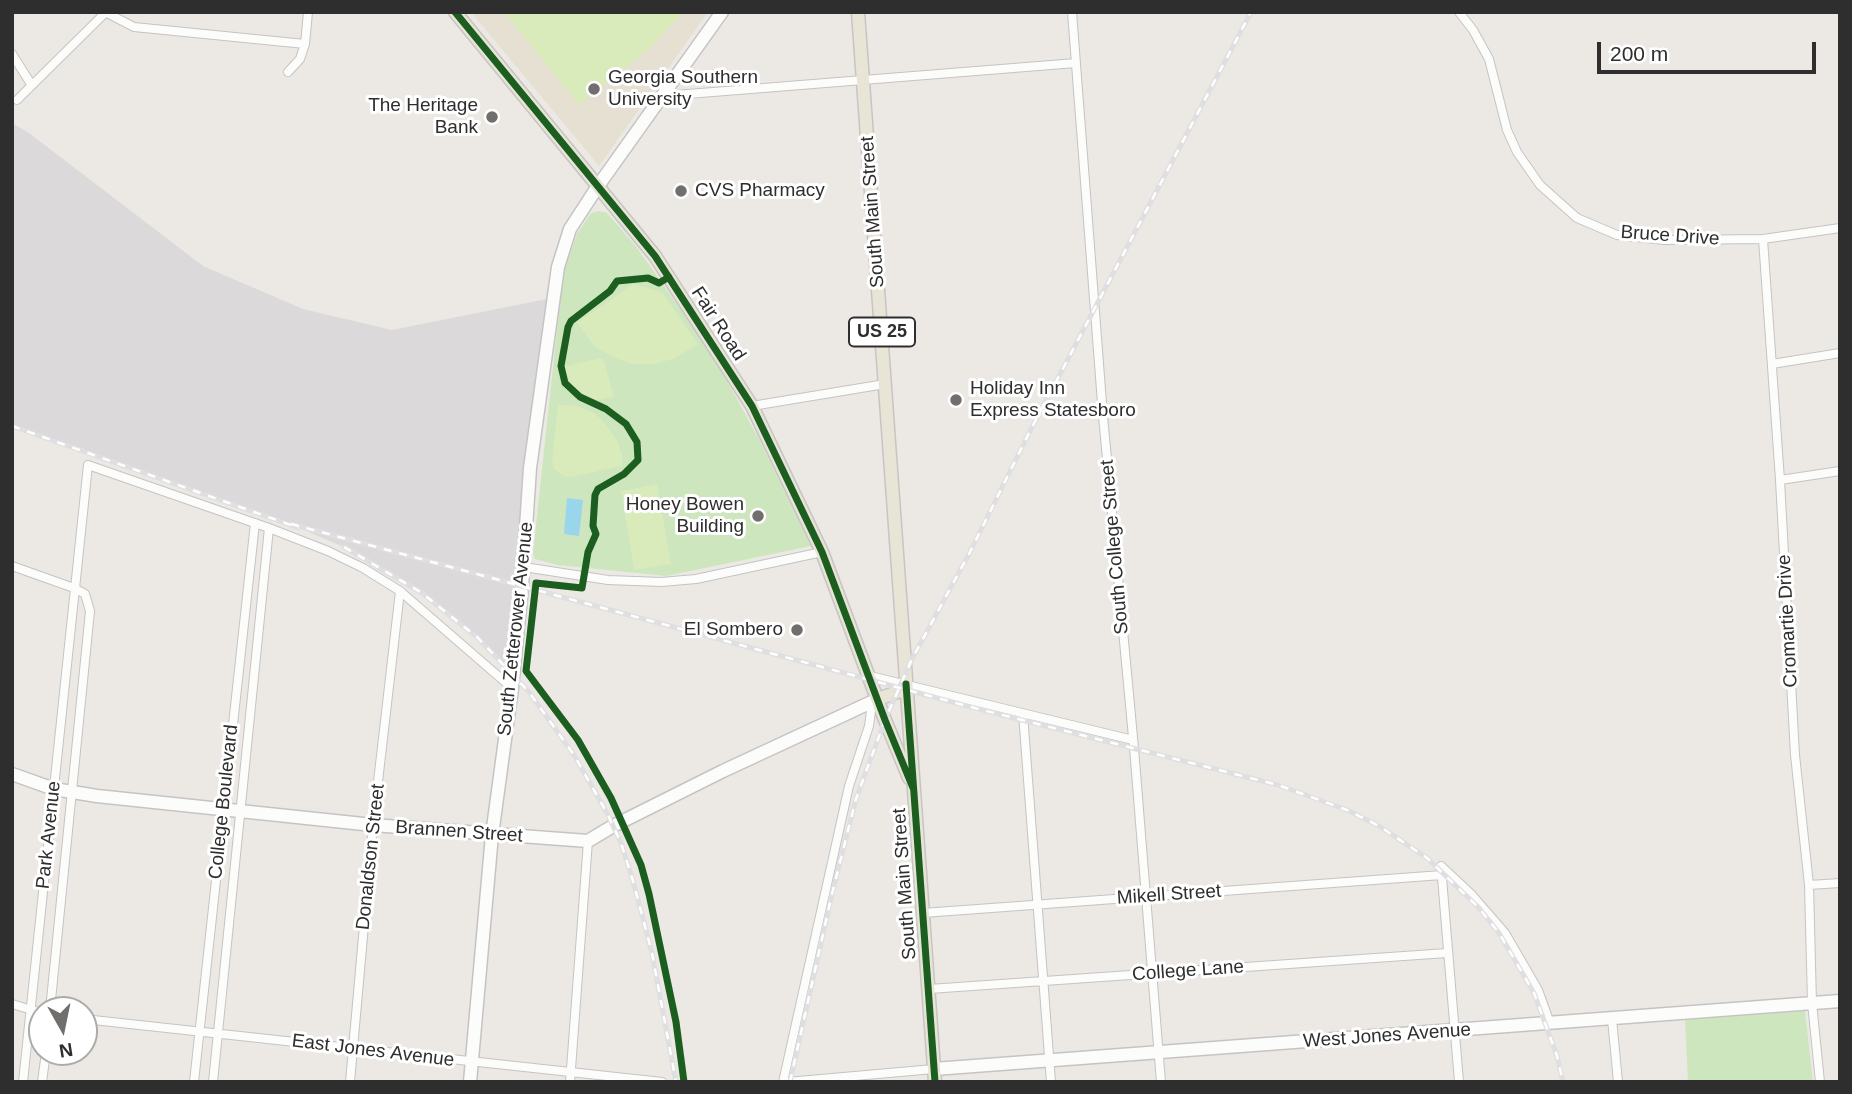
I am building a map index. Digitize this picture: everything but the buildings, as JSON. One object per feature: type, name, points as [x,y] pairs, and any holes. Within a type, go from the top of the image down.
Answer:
[{"type":"main road","name":"Fair Road","points":[[455,12],[655,256],[752,406],[822,552],[870,676],[872,701],[913,788]]},
{"type":"main road","name":"South Main Street","points":[[858,12],[934,1075]]},
{"type":"main road","points":[[872,701],[906,687]]},
{"type":"street","points":[[17,100],[105,12],[119,22],[134,27],[306,44]]},
{"type":"street","points":[[288,72],[300,59],[306,44],[307,12]]},
{"type":"street","name":"South Zetterower Avenue","points":[[470,1082],[492,835],[512,688],[524,568],[530,468],[558,267],[570,229],[722,12]]},
{"type":"street","name":"South College Street","points":[[1072,12],[1103,416],[1147,896],[1161,1082]]},
{"type":"street","name":"Bruce Drive","points":[[1459,12],[1473,30],[1489,59],[1507,130],[1517,152],[1540,185],[1577,218],[1617,235],[1640,238],[1763,239],[1840,228]]},
{"type":"street","points":[[12,54],[31,84]]},
{"type":"street","points":[[663,96],[1076,63]]},
{"type":"street","name":"Cromartie Drive","points":[[1763,239],[1780,480],[1794,755],[1809,885],[1812,1003],[1820,1082]]},
{"type":"street","points":[[1772,364],[1840,353]]},
{"type":"street","points":[[752,406],[885,384]]},
{"type":"street","name":"Park Avenue","points":[[32,996],[88,465],[255,523]]},
{"type":"street","points":[[1780,480],[1840,471]]},
{"type":"street","points":[[255,523],[328,551],[363,568],[400,591],[512,688]]},
{"type":"street","name":"College Boulevard","points":[[194,1082],[255,523]]},
{"type":"street","name":"College Boulevard","points":[[213,1082],[269,528]]},
{"type":"street","points":[[524,568],[608,580],[661,582],[696,579],[822,552]]},
{"type":"street","points":[[12,566],[74,588]]},
{"type":"street","name":"Park Avenue","points":[[51,996],[90,611],[85,594],[74,588]]},
{"type":"street","name":"Donaldson Street","points":[[350,1082],[373,825],[400,591]]},
{"type":"street","points":[[870,676],[906,687],[1133,740]]},
{"type":"street","points":[[571,1077],[589,841],[635,815],[872,701]]},
{"type":"street","points":[[872,701],[869,726],[849,786],[785,1082],[934,1075]]},
{"type":"street","points":[[1023,714],[1051,1082]]},
{"type":"street","name":"Brannen Street","points":[[12,774],[71,792],[373,825],[589,841]]},
{"type":"street","points":[[1441,870],[1459,1082]]},
{"type":"street","points":[[1441,870],[1472,895],[1505,933],[1538,990],[1550,1023]]},
{"type":"street","name":"Mikell Street","points":[[923,913],[1416,876],[1441,870]]},
{"type":"street","points":[[1809,885],[1840,883]]},
{"type":"street","name":"College Lane","points":[[929,989],[1447,953]]},
{"type":"street","name":"West Jones Avenue","points":[[934,1075],[1050,1059],[1840,1001]]},
{"type":"street","points":[[1612,1019],[1618,1082]]},
{"type":"street","name":"East Jones Avenue","points":[[98,1020],[354,1047],[571,1077],[662,1082]]},
{"type":"street","name":"Park Avenue","points":[[23,1082],[28,1031]]},
{"type":"shaded area","name":"Georgia Southern University","points":[[471,12],[708,12],[599,166]]},
{"type":"shaded area","points":[[12,123],[29,133],[203,266],[303,309],[392,330],[552,298],[513,676],[478,638],[452,615],[358,553],[290,524],[12,426]]},
{"type":"green space","points":[[504,12],[683,12],[650,48],[579,105]]},
{"type":"green space","points":[[591,213],[607,213],[635,245],[711,352],[758,437],[811,546],[666,576],[558,565],[535,559],[533,553],[563,274],[577,234]]},
{"type":"green space","points":[[633,284],[662,292],[698,344],[673,359],[653,364],[633,364],[595,347],[577,323]]},
{"type":"green space","points":[[600,358],[604,361],[614,397],[598,400],[573,387],[563,367]]},
{"type":"green space","points":[[558,405],[583,408],[602,420],[617,440],[622,454],[622,466],[571,477],[554,469],[552,460]]},
{"type":"green space","points":[[657,484],[671,564],[634,570],[621,491]]},
{"type":"green space","points":[[1805,1011],[1813,1082],[1688,1082],[1685,1020]]},
{"type":"water","points":[[567,498],[583,500],[579,536],[564,534]]},
{"type":"railway","points":[[790,1082],[856,799],[885,720],[912,659],[1251,12]]},
{"type":"railway","points":[[12,426],[299,528]]},
{"type":"railway","points":[[291,524],[967,706],[1278,785],[1347,810],[1379,826],[1427,858],[1479,908],[1499,933],[1534,993],[1557,1056],[1563,1082]]},
{"type":"railway","points":[[344,547],[422,593],[478,638],[529,692],[574,755],[607,813],[621,843],[633,881],[652,953],[676,1082]]},
{"type":"cycle path","points":[[455,12],[655,256],[752,406],[822,552],[913,788]]},
{"type":"cycle path","points":[[669,277],[659,283],[648,278],[617,281],[610,291],[571,321],[568,327],[561,366],[565,383],[580,397],[606,409],[626,424],[637,442],[638,460],[624,474],[598,489],[595,495],[593,526],[596,534],[588,552],[582,588],[536,583],[526,671],[578,740],[611,798],[641,865],[676,1022],[684,1082]]},
{"type":"cycle path","points":[[906,684],[935,1082]]},
{"type":"place","name":"Georgia Southern University","points":[[594,89]]},
{"type":"place","name":"The Heritage Bank","points":[[492,117]]},
{"type":"place","name":"CVS Pharmacy","points":[[681,191]]},
{"type":"place","name":"Holiday Inn Express Statesboro","points":[[956,400]]},
{"type":"place","name":"Honey Bowen Building","points":[[758,516]]},
{"type":"place","name":"El Sombero","points":[[797,630]]}]
